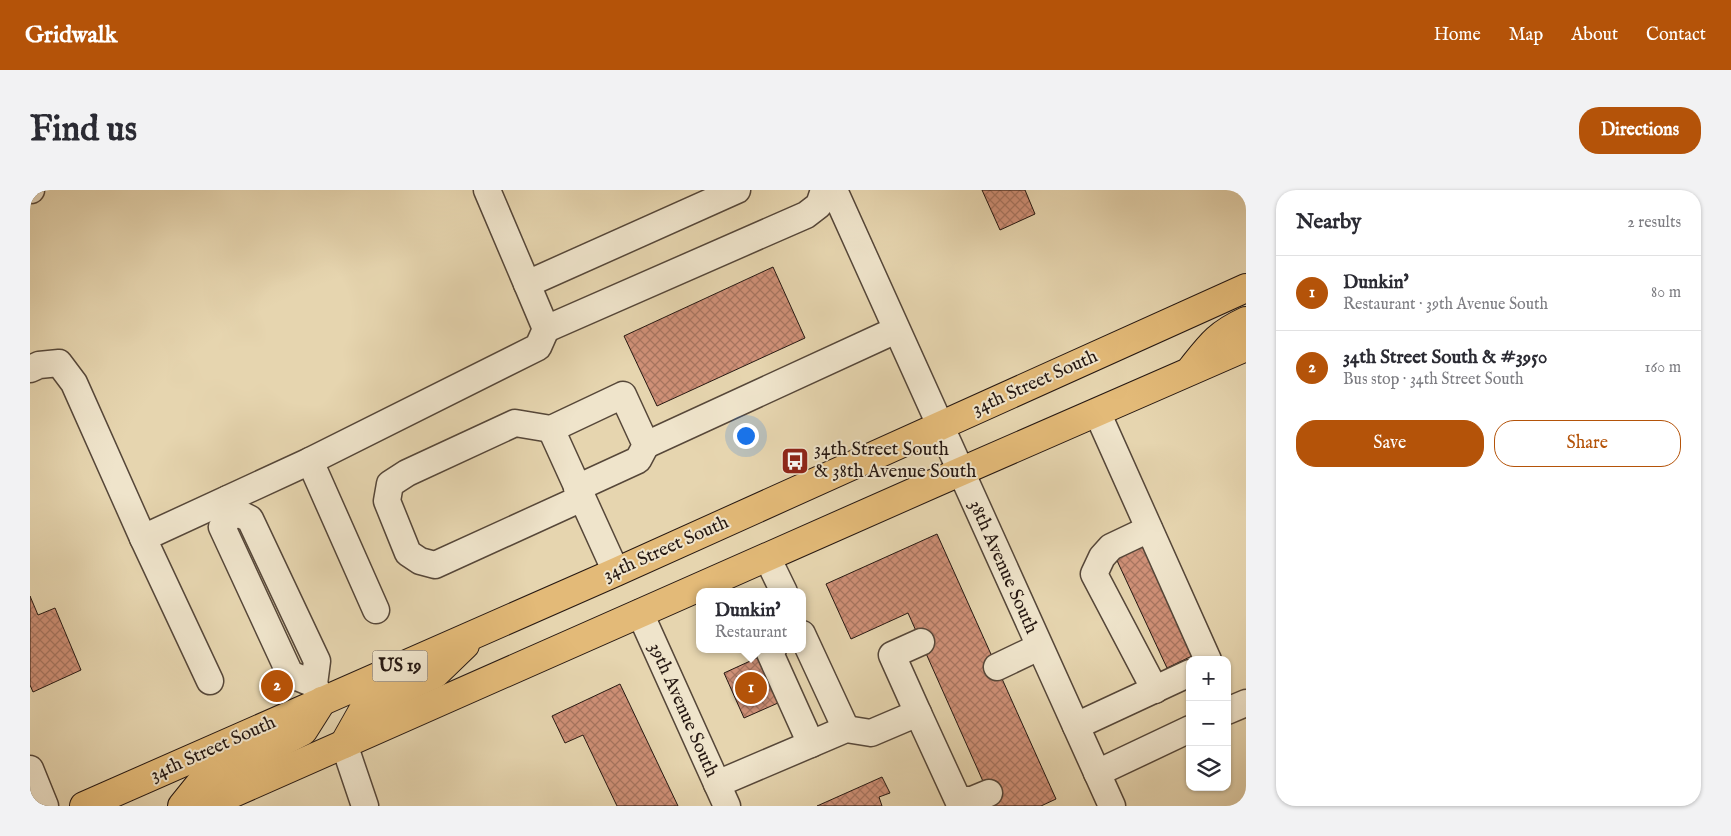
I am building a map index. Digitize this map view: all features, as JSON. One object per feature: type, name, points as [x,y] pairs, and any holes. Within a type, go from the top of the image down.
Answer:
[{"type":"highway","name":"34th Street South","points":[[84,806],[318,692],[479,632],[882,453],[1246,288]]},
{"type":"highway","points":[[1188,373],[1210,344],[1228,330],[1246,322]]},
{"type":"highway","name":"US 19","points":[[697,588],[1246,347]]},
{"type":"highway","name":"US 19","points":[[204,806],[696,588]]},
{"type":"highway","points":[[344,744],[366,705],[435,674],[479,632]]},
{"type":"highway","points":[[182,806],[208,775],[303,731],[318,692]]},
{"type":"street","points":[[487,190],[546,329]]},
{"type":"street","points":[[527,284],[737,190]]},
{"type":"street","points":[[143,538],[231,505],[310,461],[538,347],[546,329],[806,215],[819,205],[824,190]]},
{"type":"street","name":"38th Avenue South","points":[[834,190],[1112,806]]},
{"type":"street","points":[[646,445],[622,395],[551,429],[515,423],[407,472],[390,484],[386,501],[408,553],[420,561],[435,564],[539,518],[638,460],[646,445],[896,330]]},
{"type":"street","points":[[30,368],[39,364],[59,363],[74,383],[210,682]]},
{"type":"street","points":[[1097,412],[1206,656]]},
{"type":"street","points":[[551,429],[616,572]]},
{"type":"street","points":[[310,461],[376,610]]},
{"type":"street","points":[[231,505],[250,519],[317,661],[318,692]]},
{"type":"street","points":[[435,564],[445,548],[523,512],[539,518]]},
{"type":"street","points":[[1149,529],[1111,547],[1102,557],[1094,574],[1155,690]]},
{"type":"street","points":[[767,557],[782,588]]},
{"type":"street","name":"39th Avenue South","points":[[640,613],[722,795]]},
{"type":"street","points":[[921,642],[892,655],[918,713],[958,800],[972,800],[989,793]]},
{"type":"street","points":[[806,643],[846,730]]},
{"type":"street","points":[[997,668],[1039,647]]},
{"type":"street","points":[[770,653],[811,744]]},
{"type":"street","points":[[1076,726],[1186,675]]},
{"type":"street","points":[[1231,710],[1246,703]]},
{"type":"street","points":[[722,795],[811,744],[846,730],[871,732],[918,713]]},
{"type":"street","points":[[1097,773],[1186,731]]},
{"type":"street","points":[[344,744],[365,806]]},
{"type":"street","points":[[30,769],[45,806]]},
{"type":"building","points":[[982,190],[1025,190],[1035,214],[1000,230]]},
{"type":"building","points":[[773,267],[805,338],[657,406],[624,336]]},
{"type":"building","points":[[937,534],[1056,799],[1041,806],[994,806],[908,613],[851,639],[826,584]]},
{"type":"building","points":[[1141,540],[1194,655],[1186,656],[1186,659],[1167,668],[1113,552]]},
{"type":"building","points":[[30,596],[38,615],[55,608],[81,670],[33,692],[30,685]]},
{"type":"building","points":[[759,657],[778,703],[744,718],[724,673]]},
{"type":"building","points":[[620,684],[678,806],[617,806],[583,735],[565,743],[552,716]]},
{"type":"building","points":[[882,777],[890,793],[879,797],[882,806],[817,806]]},
{"type":"place","name":"34th Street South & 38th Avenue South","points":[[795,461]]},
{"type":"place","name":"34th Street South & #3950","points":[[277,686]]},
{"type":"place","name":"Dunkin'","points":[[751,688]]}]
